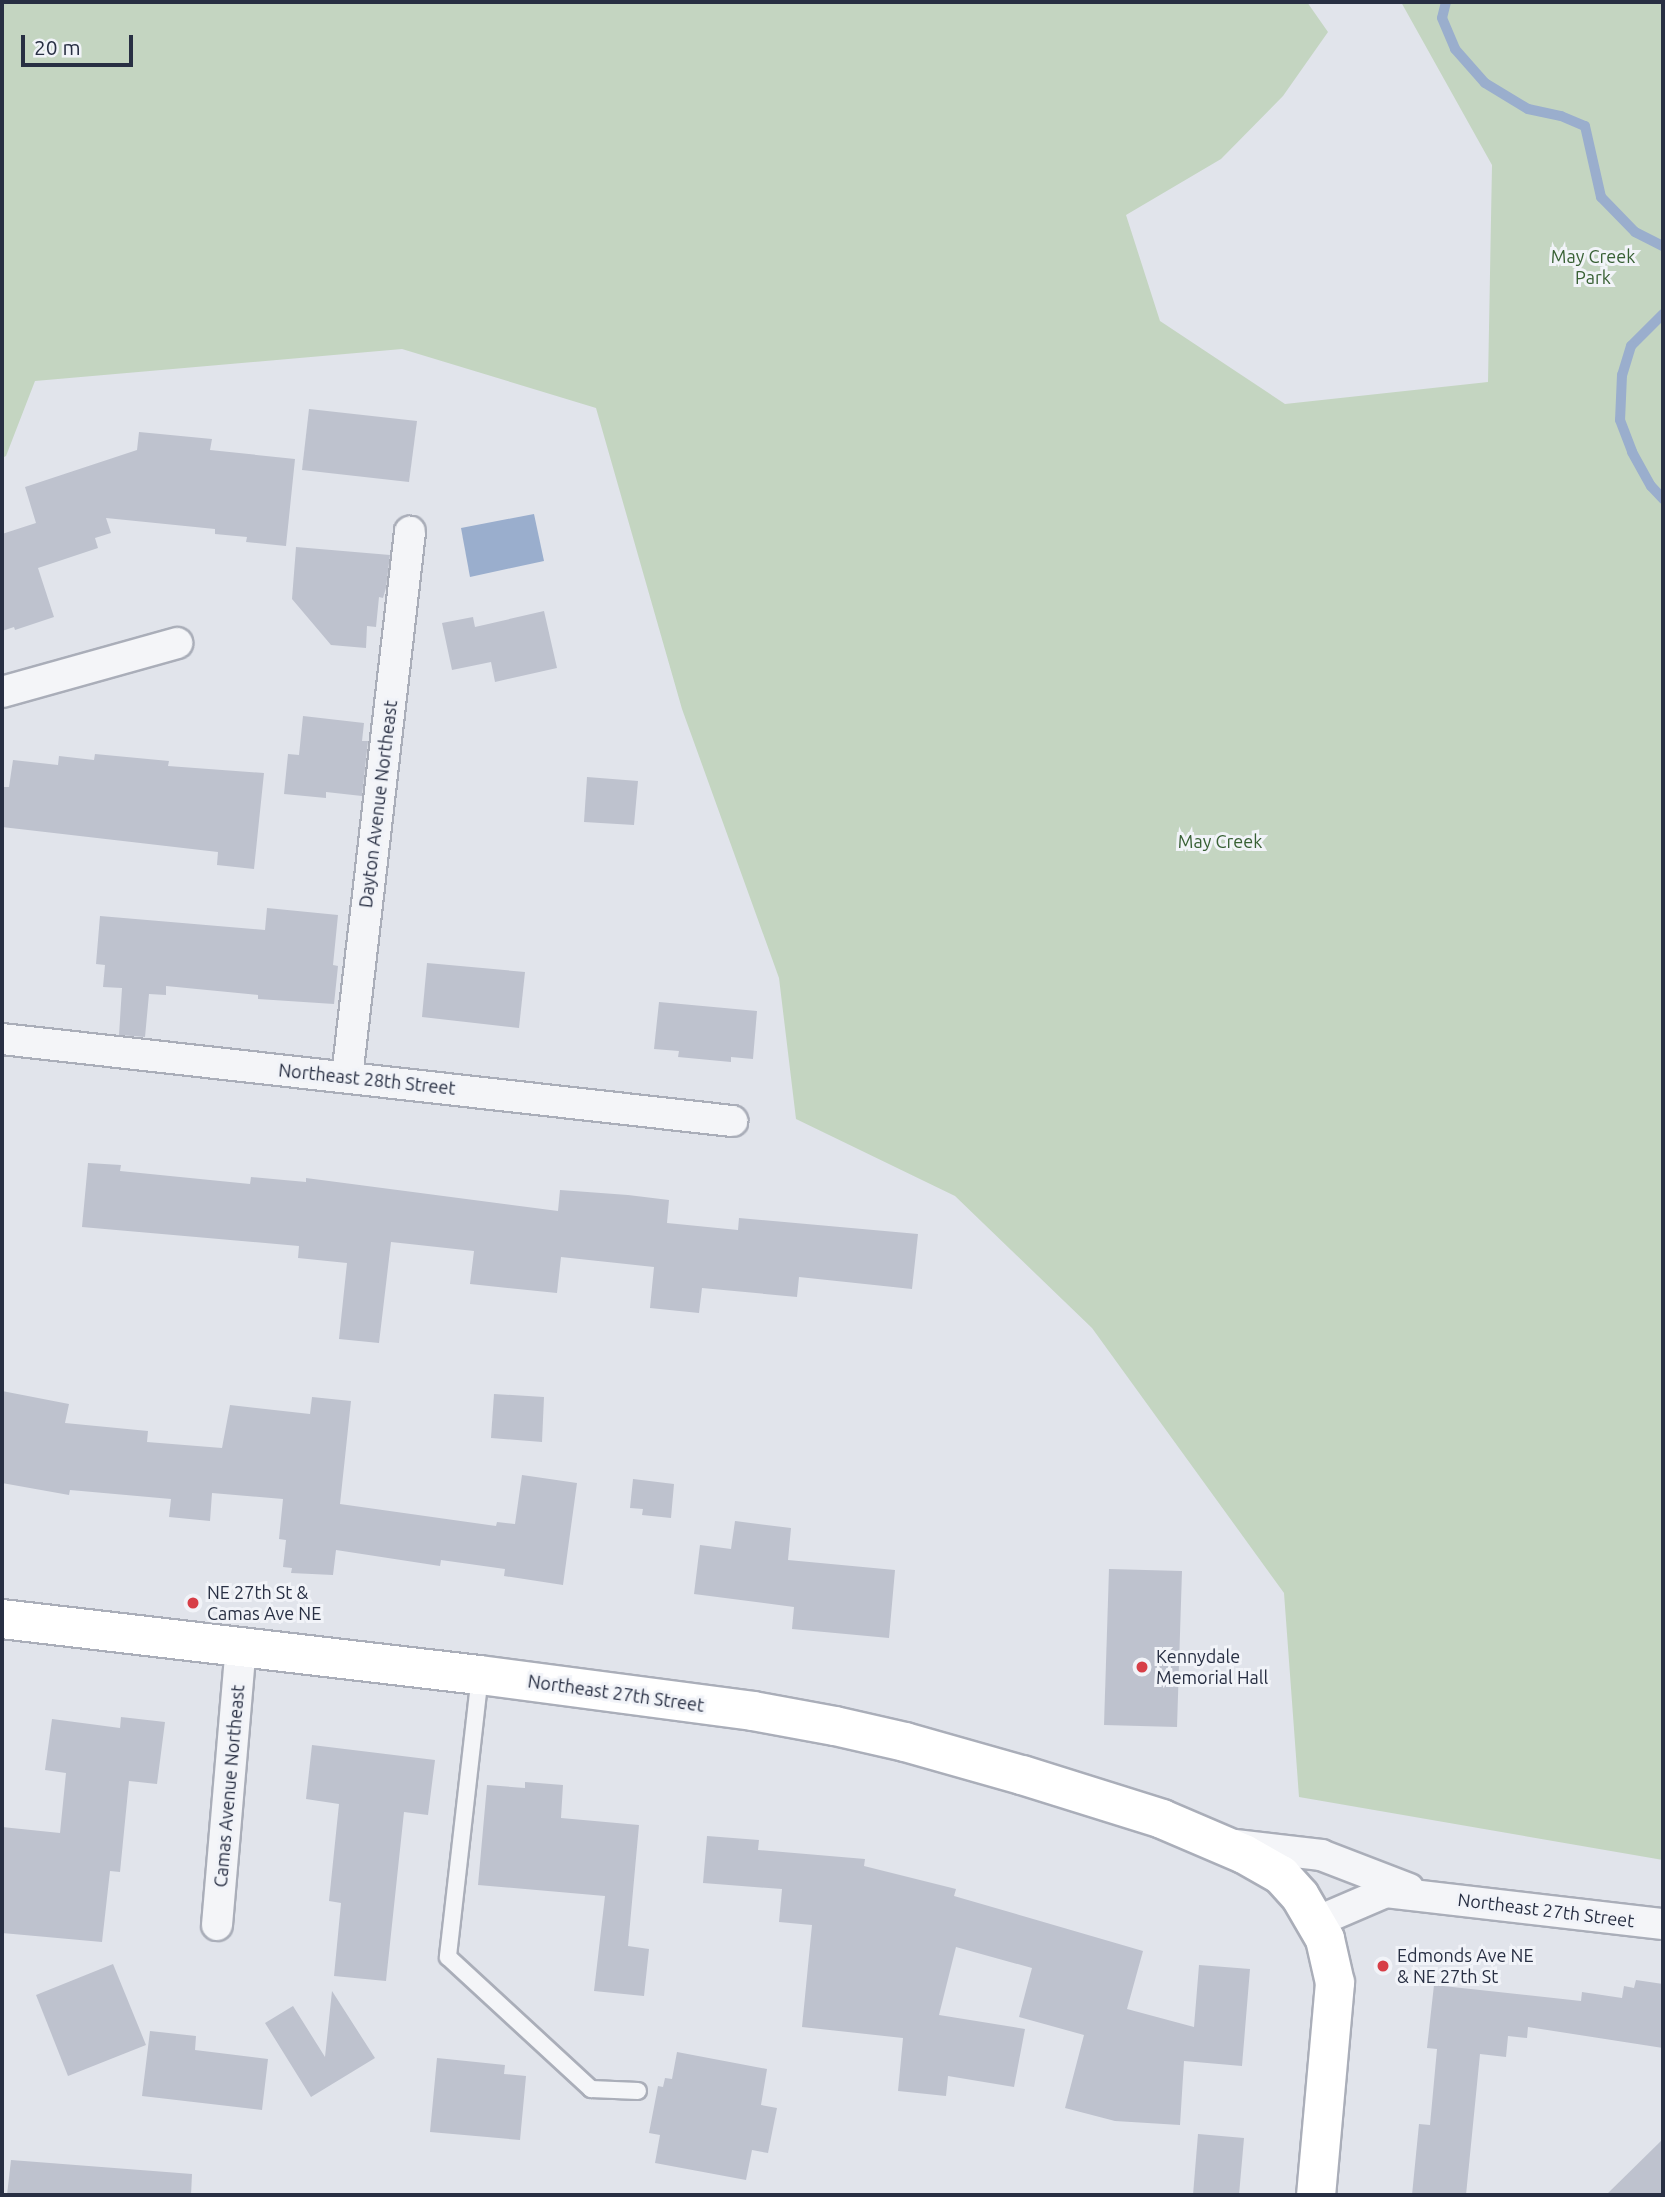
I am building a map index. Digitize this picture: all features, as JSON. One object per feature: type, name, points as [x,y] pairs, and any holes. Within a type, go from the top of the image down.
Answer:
[{"type":"street","name":"Dayton Avenue Northeast","points":[[347,1077],[410,532]]},
{"type":"street","points":[[2,692],[177,643]]},
{"type":"street","name":"Northeast 28th Street","points":[[2,1039],[732,1121]]},
{"type":"street","name":"Northeast 27th Street","points":[[2,1619],[480,1675],[753,1711],[905,1742],[1162,1819],[1280,1875],[1300,1896],[1316,1922],[1387,1892],[1663,1924]]},
{"type":"street","name":"Camas Avenue Northeast","points":[[217,1925],[241,1647]]},
{"type":"street","name":"Northeast 27th Street","points":[[1214,1842],[1321,1855],[1429,1896]]},
{"type":"street","points":[[1316,1922],[1325,1939],[1335,1983],[1317,2195]]},
{"type":"lane","points":[[480,1675],[448,1957],[591,2089],[638,2091]]},
{"type":"green space","name":"May Creek","points":[[2,2],[1307,2],[1328,32],[1283,96],[1221,159],[1126,215],[1160,321],[1285,404],[1488,382],[1492,165],[1401,2],[1663,2],[1663,1860],[1299,1797],[1284,1593],[1092,1328],[955,1196],[796,1119],[779,978],[682,709],[596,408],[402,349],[35,381],[6,456],[2,458]]},
{"type":"water","points":[[534,514],[544,561],[470,577],[461,528]]},
{"type":"building","points":[[309,409],[417,421],[409,482],[302,470]]},
{"type":"building","points":[[139,432],[212,439],[210,450],[295,459],[286,546],[246,542],[247,537],[215,534],[215,529],[106,518],[111,533],[95,538],[98,548],[38,568],[54,617],[15,630],[14,627],[2,631],[2,534],[36,523],[25,487],[137,450]]},
{"type":"building","points":[[296,547],[390,555],[386,588],[383,598],[379,597],[376,627],[367,626],[366,648],[331,645],[292,599]]},
{"type":"building","points":[[544,611],[557,668],[495,682],[491,662],[452,670],[442,623],[473,617],[475,627]]},
{"type":"building","points":[[303,716],[364,723],[362,741],[368,741],[362,796],[326,792],[326,798],[284,794],[288,754],[299,755]]},
{"type":"building","points":[[95,754],[169,761],[168,766],[264,773],[254,869],[217,865],[218,852],[2,827],[2,787],[9,787],[13,760],[58,765],[59,756],[94,760]]},
{"type":"building","points":[[587,777],[638,781],[634,825],[584,822]]},
{"type":"building","points":[[267,908],[338,915],[333,965],[338,966],[334,1004],[258,999],[258,995],[166,986],[166,995],[149,994],[145,1037],[119,1035],[122,988],[103,987],[105,965],[96,964],[100,916],[265,930]]},
{"type":"building","points":[[427,963],[525,972],[519,1028],[422,1017]]},
{"type":"building","points":[[659,1002],[757,1011],[753,1059],[731,1057],[731,1062],[678,1057],[679,1051],[654,1049]]},
{"type":"building","points":[[88,1163],[121,1165],[120,1171],[250,1184],[251,1177],[306,1182],[306,1178],[558,1211],[560,1190],[628,1195],[669,1200],[667,1223],[738,1230],[739,1218],[918,1234],[912,1289],[799,1277],[797,1297],[702,1288],[699,1313],[650,1308],[654,1267],[561,1257],[557,1293],[470,1284],[474,1251],[391,1242],[379,1343],[339,1339],[347,1263],[298,1258],[299,1246],[82,1227]]},
{"type":"building","points":[[2,1391],[69,1404],[65,1423],[148,1431],[147,1442],[222,1448],[230,1405],[310,1414],[312,1397],[351,1401],[340,1504],[496,1526],[497,1522],[515,1524],[522,1475],[577,1483],[563,1585],[504,1576],[505,1569],[441,1560],[440,1566],[336,1550],[333,1575],[291,1573],[292,1568],[283,1567],[286,1540],[279,1539],[283,1499],[212,1493],[210,1521],[169,1517],[171,1499],[70,1490],[69,1495],[2,1483]]},
{"type":"building","points":[[494,1394],[544,1397],[542,1442],[491,1438]]},
{"type":"building","points":[[633,1479],[674,1484],[671,1518],[642,1515],[643,1509],[630,1508]]},
{"type":"building","points":[[735,1521],[791,1528],[788,1560],[895,1570],[889,1638],[792,1629],[794,1607],[694,1594],[700,1545],[731,1549]]},
{"type":"building","name":"Kennydale Memorial Hall","points":[[1109,1569],[1182,1571],[1177,1727],[1104,1725]]},
{"type":"building","points":[[121,1717],[165,1722],[157,1784],[129,1781],[120,1872],[110,1871],[102,1942],[2,1933],[2,1827],[60,1833],[66,1773],[45,1770],[52,1719],[120,1728]]},
{"type":"building","points":[[312,1745],[435,1760],[428,1815],[404,1812],[386,1981],[334,1976],[341,1903],[329,1901],[339,1804],[306,1799]]},
{"type":"building","points":[[525,1782],[563,1785],[561,1818],[639,1825],[628,1946],[649,1949],[644,1996],[594,1991],[605,1896],[478,1885],[487,1785],[525,1788]]},
{"type":"building","points":[[707,1836],[759,1840],[758,1850],[865,1859],[864,1866],[956,1889],[954,1896],[1143,1951],[1127,2009],[1194,2027],[1199,1965],[1250,1969],[1242,2066],[1184,2061],[1180,2125],[1115,2121],[1065,2108],[1084,2035],[1019,2017],[1032,1968],[956,1947],[939,2015],[1025,2029],[1014,2087],[948,2076],[946,2096],[898,2091],[903,2038],[802,2027],[812,1925],[779,1922],[782,1889],[703,1883]]},
{"type":"building","points":[[113,1964],[146,2045],[68,2076],[36,1995]]},
{"type":"building","points":[[1636,1980],[1663,1984],[1663,2048],[1528,2027],[1527,2038],[1508,2036],[1506,2057],[1480,2054],[1466,2195],[1412,2195],[1419,2124],[1430,2125],[1437,2049],[1427,2048],[1434,1985],[1581,2001],[1582,1992],[1622,1998],[1624,1986],[1634,1988]]},
{"type":"building","points":[[332,1991],[375,2058],[311,2097],[265,2023],[293,2006],[325,2057]]},
{"type":"building","points":[[150,2031],[196,2036],[195,2050],[268,2059],[262,2110],[142,2096]]},
{"type":"building","points":[[677,2052],[767,2069],[761,2105],[777,2108],[768,2153],[752,2150],[746,2180],[655,2163],[660,2135],[649,2133],[658,2086],[663,2087],[665,2078],[672,2079]]},
{"type":"building","points":[[437,2058],[505,2065],[504,2074],[526,2076],[520,2140],[430,2132]]},
{"type":"building","points":[[1198,2134],[1244,2138],[1239,2195],[1193,2195]]},
{"type":"building","points":[[1663,2139],[1663,2195],[1606,2195]]},
{"type":"building","points":[[11,2160],[192,2174],[191,2195],[7,2195]]},
{"type":"waterway","name":"May Creek","points":[[1446,2],[1442,18],[1455,49],[1485,83],[1528,109],[1561,116],[1585,126],[1601,197],[1635,232],[1663,246]]},
{"type":"waterway","name":"May Creek","points":[[1663,314],[1631,346],[1622,375],[1620,420],[1632,452],[1651,486],[1663,499]]},
{"type":"place","name":"NE 27th St & Camas Ave NE","points":[[193,1603]]},
{"type":"place","name":"Kennydale Memorial Hall","points":[[1142,1667]]},
{"type":"place","name":"Edmonds Ave NE & NE 27th St","points":[[1383,1966]]},
{"type":"park label","name":"May Creek Park","points":[[1593,267]]}]
